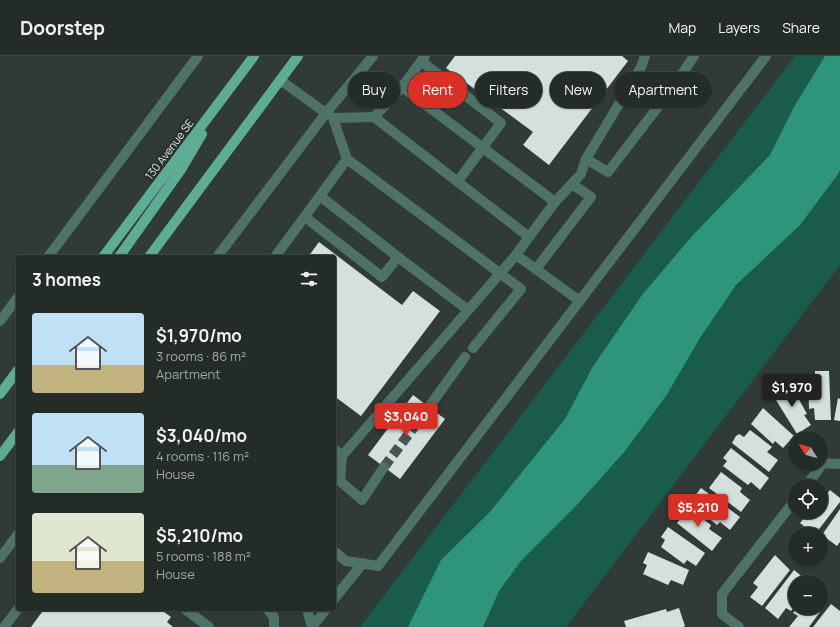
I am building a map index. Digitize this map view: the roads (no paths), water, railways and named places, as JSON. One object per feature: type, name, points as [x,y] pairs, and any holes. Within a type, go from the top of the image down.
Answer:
[{"type":"main road","name":"130 Avenue SE","points":[[105,255],[254,56]]},
{"type":"main road","points":[[150,255],[298,56]]},
{"type":"main road","points":[[120,255],[182,168],[224,96]]},
{"type":"main road","points":[[0,395],[16,373]]},
{"type":"main road","points":[[0,395],[16,384]]},
{"type":"main road","points":[[0,456],[16,434]]},
{"type":"main road","points":[[6,447],[16,440]]},
{"type":"street","points":[[49,255],[198,56]]},
{"type":"street","points":[[219,255],[329,116],[373,56]]},
{"type":"street","points":[[384,467],[362,500],[340,481],[342,456],[500,274],[555,202],[580,174],[586,160],[641,67],[645,56]]},
{"type":"street","points":[[586,160],[608,172],[674,86],[694,56]]},
{"type":"street","points":[[336,553],[346,561],[378,566],[766,56]]},
{"type":"street","points":[[374,117],[402,87],[423,59],[501,123],[458,182]]},
{"type":"street","points":[[280,80],[329,116],[347,159],[521,289],[473,348]]},
{"type":"street","points":[[402,87],[555,202]]},
{"type":"street","points":[[329,116],[374,117],[529,237]]},
{"type":"street","points":[[276,255],[347,159]]},
{"type":"street","points":[[536,269],[592,197],[572,184]]},
{"type":"street","points":[[320,196],[398,258],[468,310]]},
{"type":"street","points":[[305,217],[382,277],[398,258]]},
{"type":"street","points":[[516,255],[580,301]]},
{"type":"street","points":[[0,321],[16,300]]},
{"type":"street","points":[[429,407],[465,358]]},
{"type":"street","points":[[336,451],[342,456]]},
{"type":"street","points":[[811,479],[823,463],[840,464]]},
{"type":"street","points":[[739,627],[722,614],[722,594],[788,509]]},
{"type":"street","points":[[0,558],[16,537]]},
{"type":"street","points":[[336,597],[363,563]]},
{"type":"street","points":[[4,627],[16,611]]},
{"type":"street","points":[[188,611],[209,627]]},
{"type":"street","points":[[269,611],[274,617],[274,627]]},
{"type":"street","points":[[308,611],[312,627]]},
{"type":"street","points":[[312,627],[324,611]]},
{"type":"tunnel","points":[[384,467],[429,407]]}]
